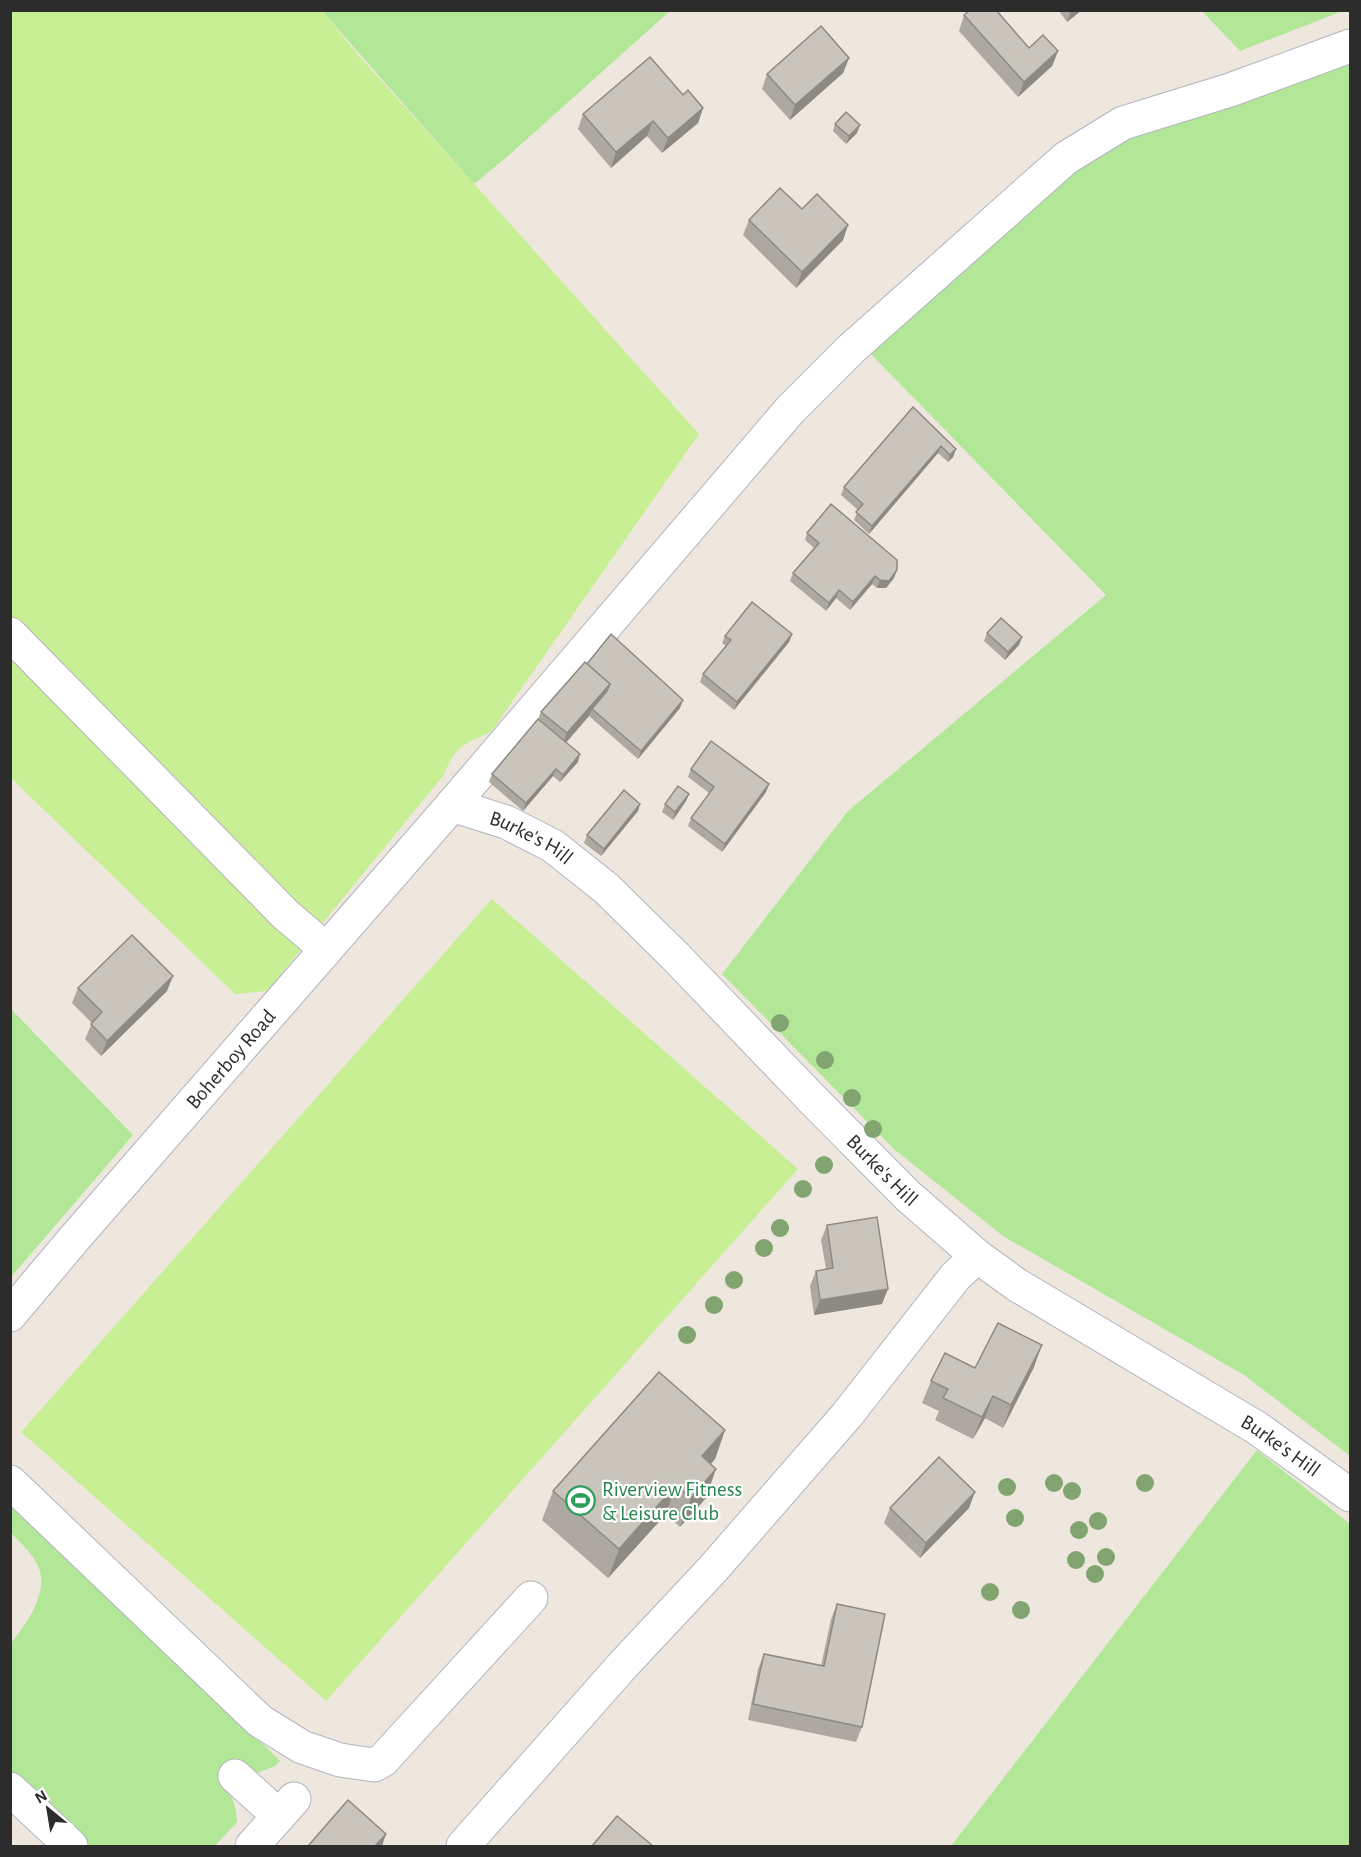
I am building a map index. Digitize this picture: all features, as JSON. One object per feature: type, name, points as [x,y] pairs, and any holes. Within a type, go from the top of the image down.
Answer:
[{"type":"street","name":"Boherboy Road","points":[[10,1315],[452,805],[790,410],[851,349],[1066,158],[1123,123],[1230,90],[1350,46]]},
{"type":"street","points":[[10,634],[286,915],[326,950]]},
{"type":"street","name":"Burke's Hill","points":[[452,805],[506,822],[553,846],[607,889],[908,1196],[977,1256],[1017,1285],[1257,1428],[1350,1495]]},
{"type":"street","points":[[463,1846],[847,1415],[955,1277],[977,1256]]},
{"type":"street","points":[[10,1482],[260,1721],[302,1747],[340,1760],[374,1764],[382,1760],[531,1598]]},
{"type":"street","points":[[235,1776],[286,1807],[252,1846]]},
{"type":"street","points":[[10,1789],[71,1846]]},
{"type":"green space","points":[[10,11],[322,11],[360,57],[699,434],[491,732],[466,744],[456,752],[443,776],[267,991],[235,994],[11,778]]},
{"type":"green space","points":[[322,11],[670,11],[474,184]]},
{"type":"green space","points":[[1202,11],[1343,11],[1240,51]]},
{"type":"green space","points":[[1350,43],[1350,1456],[1244,1375],[1003,1236],[895,1150],[722,974],[848,811],[1106,595],[865,348],[1103,135]]},
{"type":"green space","points":[[492,899],[798,1169],[326,1701],[21,1432]]},
{"type":"green space","points":[[11,1009],[133,1135],[11,1277]]},
{"type":"green space","points":[[1257,1450],[1350,1524],[1350,1846],[951,1846]]},
{"type":"green space","points":[[10,1494],[280,1761],[275,1766],[257,1773],[246,1768],[236,1758],[218,1777],[232,1798],[237,1822],[215,1846],[88,1846],[11,1773],[11,1643],[35,1607],[39,1597],[41,1576],[38,1566],[26,1548],[11,1533]]},
{"type":"building","points":[[970,10],[996,10],[1029,48],[1043,35],[1058,51],[1024,82],[964,15]]},
{"type":"building","points":[[821,26],[849,58],[795,105],[767,74]]},
{"type":"building","points":[[650,57],[683,95],[688,90],[703,108],[668,138],[653,121],[616,152],[583,114]]},
{"type":"building","points":[[846,112],[860,125],[849,136],[835,124]]},
{"type":"building","points":[[780,188],[802,209],[817,194],[848,225],[802,272],[749,220]]},
{"type":"building","points":[[913,407],[956,449],[950,455],[941,446],[872,526],[856,512],[863,504],[844,487]]},
{"type":"building","points":[[831,504],[897,560],[897,570],[889,581],[880,580],[875,576],[853,602],[839,590],[829,603],[793,573],[819,543],[807,533]]},
{"type":"building","points":[[752,602],[792,634],[737,702],[703,674],[731,640],[725,636]]},
{"type":"building","points":[[1001,618],[1022,637],[1008,652],[987,633]]},
{"type":"building","points":[[611,634],[683,700],[641,751],[592,709],[610,684],[587,664]]},
{"type":"building","points":[[585,662],[610,684],[567,733],[541,712]]},
{"type":"building","points":[[538,719],[580,754],[563,775],[556,769],[526,803],[492,774]]},
{"type":"building","points":[[711,741],[769,784],[725,844],[691,818],[714,787],[691,769]]},
{"type":"building","points":[[678,786],[689,794],[675,812],[665,804]]},
{"type":"building","points":[[624,790],[640,804],[604,849],[587,835]]},
{"type":"building","points":[[132,935],[173,976],[107,1041],[91,1024],[102,1012],[78,988]]},
{"type":"building","points":[[877,1217],[888,1289],[820,1300],[816,1271],[833,1268],[827,1225]]},
{"type":"building","points":[[998,1323],[1042,1345],[1011,1405],[993,1396],[982,1417],[943,1398],[948,1389],[931,1381],[945,1353],[975,1368]]},
{"type":"building","points":[[659,1372],[725,1430],[702,1456],[716,1469],[691,1498],[676,1485],[619,1549],[553,1491]]},
{"type":"building","points":[[939,1457],[975,1492],[926,1543],[890,1508]]},
{"type":"building","points":[[837,1604],[885,1614],[862,1727],[753,1704],[764,1654],[824,1666]]},
{"type":"building","points":[[348,1800],[386,1834],[375,1846],[308,1846]]},
{"type":"building","points":[[617,1816],[653,1846],[592,1846]]},
{"type":"place","name":"Riverview Fitness & Leisure Club","points":[[581,1501]]}]
